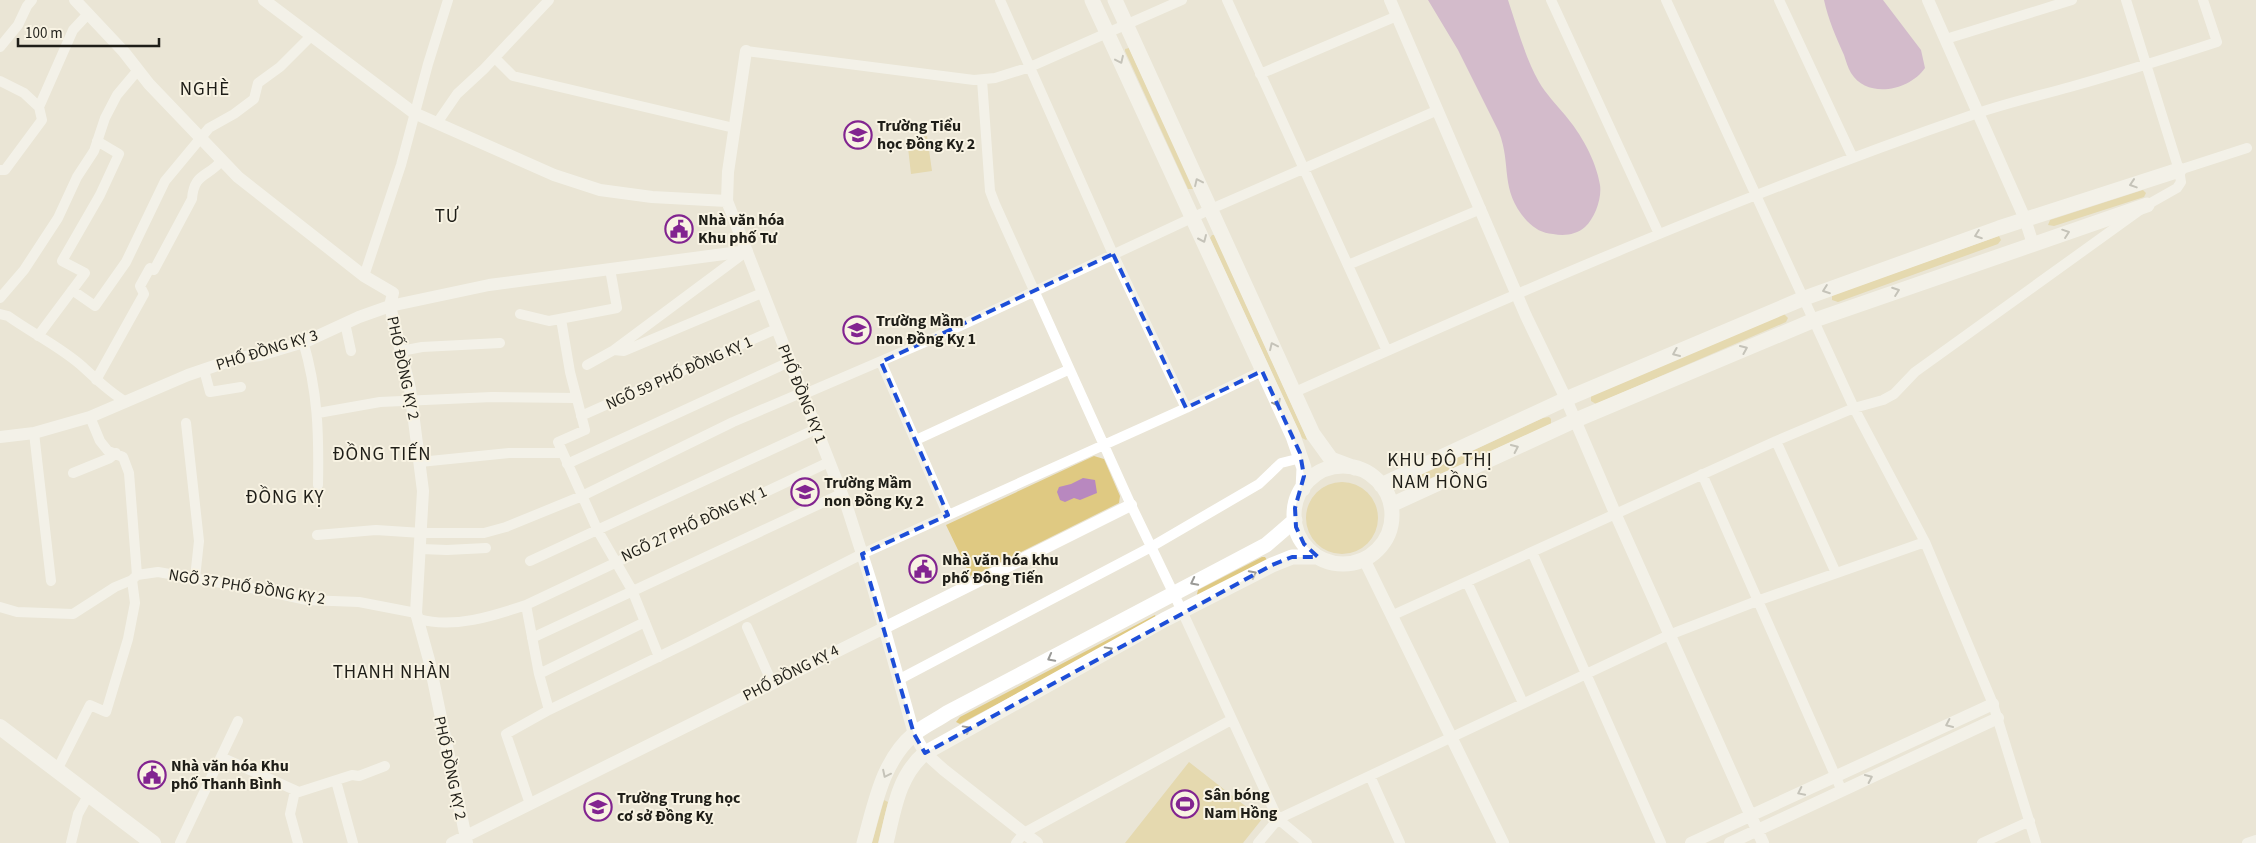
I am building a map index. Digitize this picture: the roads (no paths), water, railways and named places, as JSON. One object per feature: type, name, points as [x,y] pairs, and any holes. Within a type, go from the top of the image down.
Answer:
[{"type":"main road","points":[[1092,0],[1262,371],[1294,436],[1301,458],[1304,476],[1303,489]]},
{"type":"main road","points":[[886,843],[901,784],[915,761],[925,753],[1182,611],[1273,564],[1300,556],[1318,557],[1340,564],[1364,559],[1378,549],[1388,534],[1392,517],[1391,505],[1381,485],[1369,474],[1336,462],[1326,455],[1313,434],[1115,0]]},
{"type":"main road","points":[[1381,485],[1566,400],[1802,299],[2025,219],[2179,170]]},
{"type":"main road","points":[[1391,505],[1576,420],[1812,321],[2147,205]]},
{"type":"main road","points":[[1318,557],[1304,544],[1298,533],[1295,520],[1296,504],[1303,489],[1314,477],[1328,469],[1339,467],[1355,468]]},
{"type":"main road","points":[[864,843],[885,773],[914,734],[947,713],[1266,545],[1295,520]]},
{"type":"main road","points":[[2,733],[57,770],[153,843]]},
{"type":"street","name":"PHỐ ĐỒNG KỴ 2","points":[[75,0],[200,138],[238,177],[364,276],[394,293],[390,306],[412,401],[424,490],[418,616],[466,840]]},
{"type":"street","points":[[264,0],[414,113],[554,175],[600,190],[652,197],[727,201]]},
{"type":"street","points":[[364,276],[400,164],[448,0]]},
{"type":"street","points":[[437,123],[456,94],[494,58],[549,0]]},
{"type":"street","points":[[1000,0],[1113,254],[1186,408]]},
{"type":"street","points":[[746,51],[982,80],[1011,74],[1030,67],[1182,0]]},
{"type":"street","points":[[1227,0],[1387,351]]},
{"type":"street","points":[[1390,0],[1517,294],[1576,420],[1615,513],[1763,843]]},
{"type":"street","points":[[1550,0],[1660,234]]},
{"type":"street","points":[[1666,0],[1812,321],[1854,408],[1925,542],[1993,704],[2036,843]]},
{"type":"street","points":[[1779,0],[1853,158]]},
{"type":"street","points":[[1928,0],[2025,219],[2033,244]]},
{"type":"street","points":[[1946,39],[2072,0]]},
{"type":"street","points":[[1390,616],[1776,441],[1854,408],[1883,400],[1894,394],[1915,372],[2147,205],[2180,185],[2179,170],[2126,0]]},
{"type":"street","points":[[1295,392],[1517,294],[1660,234],[1853,158],[1977,113],[2147,66],[2217,42],[2203,0]]},
{"type":"street","points":[[0,47],[18,25],[30,3]]},
{"type":"street","points":[[39,107],[73,30],[88,14]]},
{"type":"street","points":[[1260,74],[1397,16]]},
{"type":"street","points":[[72,290],[95,306],[126,262],[165,181],[209,128],[234,114],[254,99],[258,84],[280,67],[311,36]]},
{"type":"street","name":"PHỐ ĐỒNG KỴ 1","points":[[746,51],[728,172],[727,201],[841,494],[862,554],[914,734],[925,753]]},
{"type":"street","points":[[494,58],[513,76],[734,128]]},
{"type":"street","points":[[0,298],[24,270],[46,238],[58,218],[77,177],[94,152],[103,123],[118,95],[138,70]]},
{"type":"street","points":[[982,80],[990,192],[1130,505],[1182,611],[1278,819],[1307,843]]},
{"type":"street","points":[[0,81],[24,92],[39,107],[42,120],[5,170],[0,170]]},
{"type":"street","points":[[317,535],[376,530],[422,533],[484,533],[506,527],[582,496],[733,422],[881,362],[1303,168],[1438,110]]},
{"type":"street","points":[[38,336],[85,273],[62,261],[100,195],[119,154],[97,141]]},
{"type":"street","points":[[2179,170],[2247,148]]},
{"type":"street","points":[[96,380],[144,294],[140,286],[150,268],[154,270],[192,198],[193,186],[201,176],[216,168],[222,160]]},
{"type":"street","points":[[1348,266],[1481,209]]},
{"type":"street","points":[[587,365],[614,350],[746,252]]},
{"type":"street","name":"PHỐ ĐỒNG KỴ 3","points":[[0,437],[34,432],[90,416],[204,370],[238,358],[260,355],[303,342],[390,306],[489,285],[746,252]]},
{"type":"street","points":[[520,314],[549,321],[617,308],[610,269]]},
{"type":"street","points":[[614,350],[624,351],[762,292]]},
{"type":"street","points":[[0,314],[8,316],[83,367],[114,395],[126,402]]},
{"type":"street","points":[[561,319],[584,430],[558,442],[598,531],[614,562],[632,590],[659,656]]},
{"type":"street","points":[[345,323],[351,351]]},
{"type":"street","name":"NGÕ 59 PHỐ ĐỒNG KỴ 1","points":[[581,416],[776,329]]},
{"type":"street","points":[[303,342],[310,365],[318,413],[318,485]]},
{"type":"street","points":[[401,352],[422,347],[500,343]]},
{"type":"street","points":[[567,464],[789,362]]},
{"type":"street","points":[[881,362],[948,515]]},
{"type":"street","points":[[204,370],[210,392],[241,387]]},
{"type":"street","points":[[916,440],[1068,370]]},
{"type":"street","points":[[530,804],[506,734],[549,710],[862,554],[1186,408],[1262,371]]},
{"type":"street","points":[[318,413],[380,402],[492,397],[576,398]]},
{"type":"street","points":[[57,770],[90,705],[106,712],[128,639],[135,603],[129,472],[123,457],[108,451],[100,440],[90,416]]},
{"type":"street","points":[[186,424],[199,541],[194,578]]},
{"type":"street","points":[[530,561],[816,429]]},
{"type":"street","points":[[34,432],[50,582]]},
{"type":"street","points":[[1776,441],[1836,573]]},
{"type":"street","points":[[73,473],[110,458],[116,453]]},
{"type":"street","points":[[420,462],[509,453],[562,453]]},
{"type":"street","points":[[898,680],[1151,547],[1259,484],[1281,463],[1301,458]]},
{"type":"street","name":"NGÕ 27 PHỐ ĐỒNG KỴ 1","points":[[526,605],[829,462]]},
{"type":"street","points":[[1702,474],[1842,791]]},
{"type":"street","points":[[532,638],[841,494]]},
{"type":"street","name":"PHỐ ĐỒNG KỴ 4","points":[[452,843],[466,840],[530,804],[1130,505]]},
{"type":"street","points":[[1258,843],[1278,819],[1669,635],[1757,601],[1925,542]]},
{"type":"street","points":[[421,549],[486,548]]},
{"type":"street","points":[[1532,552],[1661,843]]},
{"type":"street","points":[[1364,559],[1449,737],[1503,843]]},
{"type":"street","name":"NGÕ 37 PHỐ ĐỒNG KỴ 2","points":[[0,607],[17,612],[73,614],[115,587],[134,578],[158,572],[307,600],[359,602],[418,616],[430,622],[464,621],[496,615],[526,605]]},
{"type":"street","points":[[1466,582],[1523,703]]},
{"type":"street","points":[[526,605],[539,674],[549,710]]},
{"type":"street","points":[[539,674],[645,622]]},
{"type":"street","points":[[747,627],[772,682]]},
{"type":"street","points":[[1691,843],[1993,704]]},
{"type":"street","points":[[1730,843],[1998,718]]},
{"type":"street","points":[[1020,838],[1231,720]]},
{"type":"street","points":[[180,843],[238,721]]},
{"type":"street","points":[[925,753],[1020,838],[1037,843]]},
{"type":"street","points":[[221,757],[295,790],[306,792],[352,775],[359,776],[385,766]]},
{"type":"street","points":[[1370,776],[1400,843]]},
{"type":"street","points":[[336,781],[353,843]]},
{"type":"street","points":[[295,790],[290,814],[298,843]]},
{"type":"street","points":[[71,843],[78,814],[89,794]]},
{"type":"street","points":[[1982,843],[2030,821]]},
{"type":"street","points":[[2248,843],[2256,840]]},
{"type":"place","name":"Trường Tiểu học Đồng Kỵ 2","points":[[858,135]]},
{"type":"place","name":"Nhà văn hóa Khu phố Tư","points":[[679,229]]},
{"type":"place","name":"Trường Mầm non Đồng Kỵ 1","points":[[857,330]]},
{"type":"place","name":"Trường Mầm non Đồng Kỵ 2","points":[[805,492]]},
{"type":"place","name":"Nhà văn hóa khu phố Đông Tiến","points":[[923,569]]},
{"type":"place","name":"Nhà văn hóa Khu phố Thanh Bình","points":[[152,775]]},
{"type":"place","name":"Sân bóng Nam Hồng","points":[[1185,804]]},
{"type":"place","name":"Trường Trung học cơ sở Đồng Kỵ","points":[[598,807]]},
{"type":"district","name":"NGHÈ","points":[[205,89]]},
{"type":"district","name":"TƯ","points":[[447,216]]},
{"type":"district","name":"ĐỒNG TIẾN","points":[[382,454]]},
{"type":"district","name":"KHU ĐÔ THỊ NAM HỒNG","points":[[1440,471]]},
{"type":"district","name":"ĐỒNG KỴ","points":[[285,497]]},
{"type":"district","name":"THANH NHÀN","points":[[392,672]]}]
